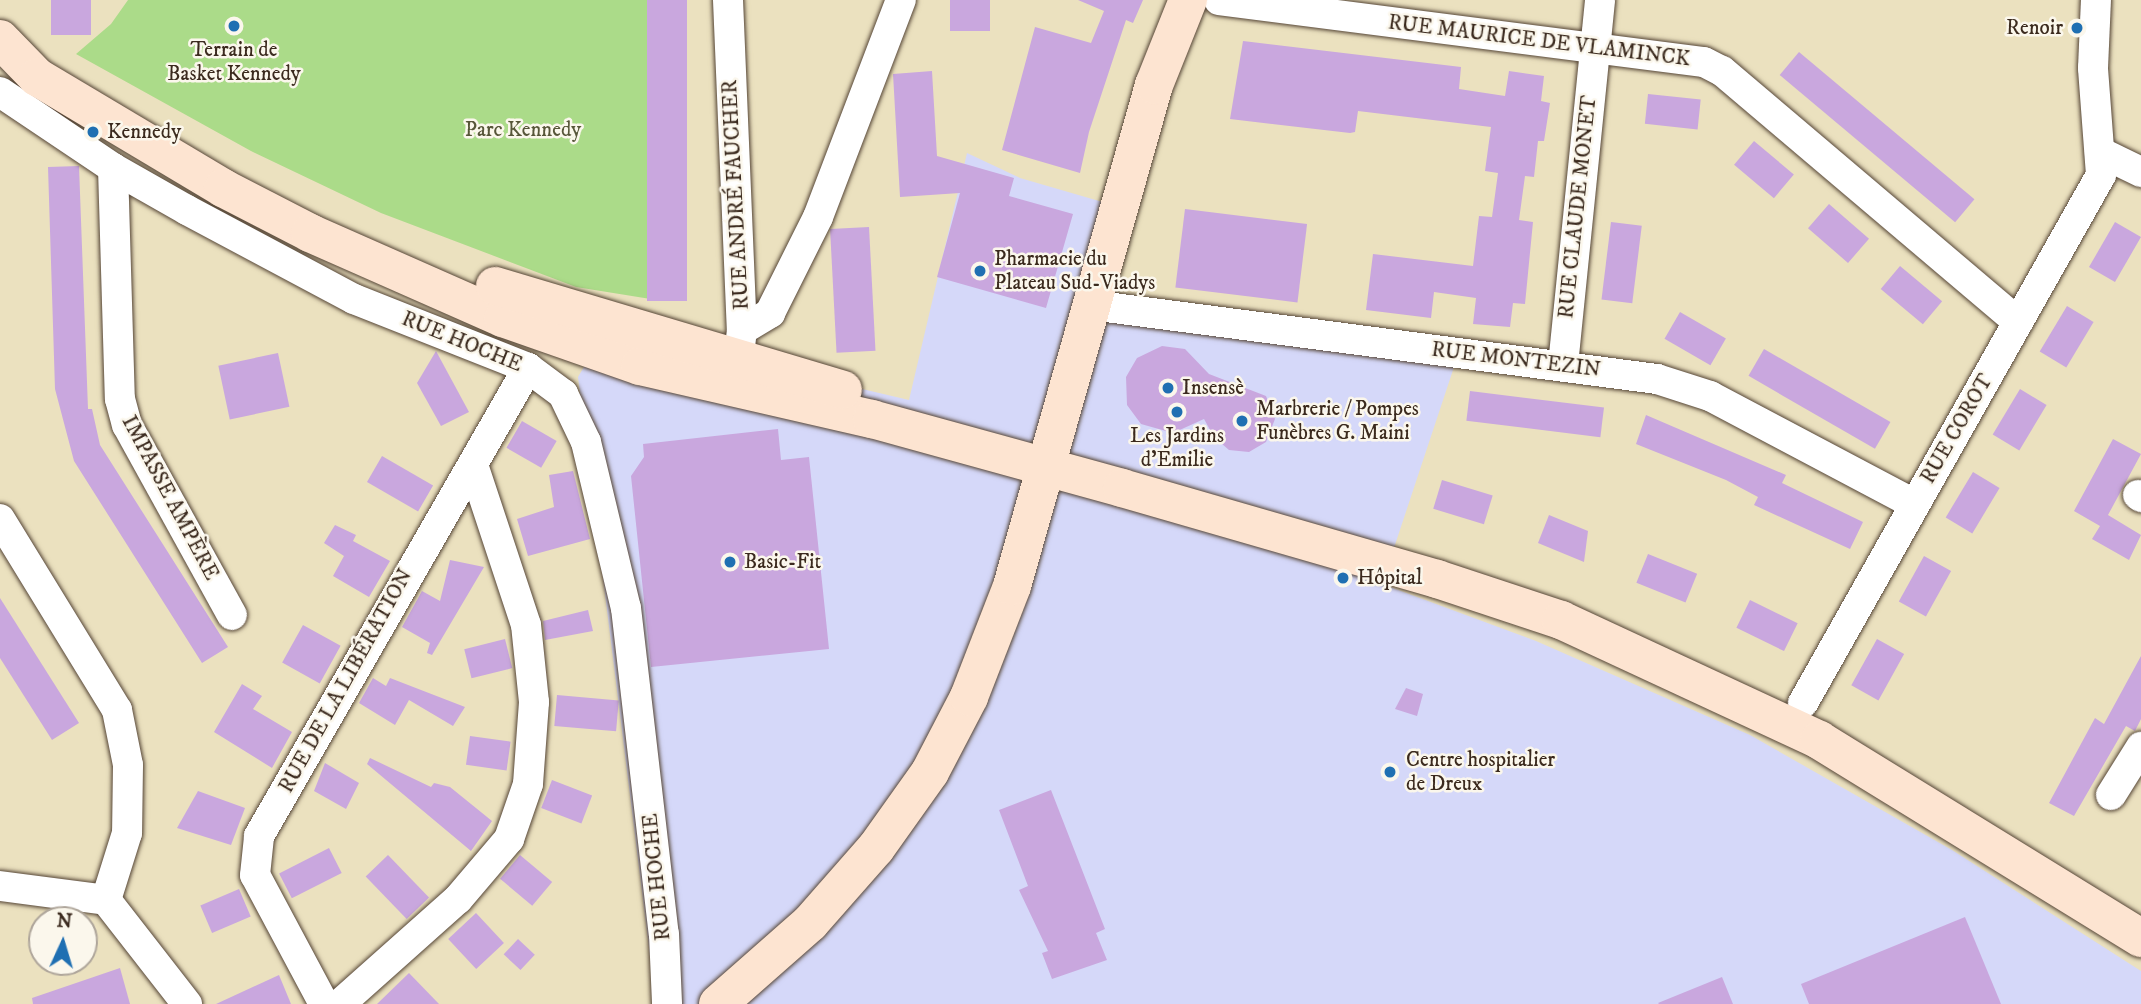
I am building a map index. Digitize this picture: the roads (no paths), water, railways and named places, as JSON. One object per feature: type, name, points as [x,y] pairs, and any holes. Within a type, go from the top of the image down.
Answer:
[{"type":"main road","points":[[718,1004],[833,900],[930,772],[989,647],[1049,459],[1154,85],[1188,0]]},
{"type":"main road","points":[[0,39],[60,65],[166,131],[353,230],[530,299],[739,359],[1049,459],[1447,582],[1561,620],[1640,653],[1819,740],[2141,938]]},
{"type":"main road","points":[[1049,459],[1457,560],[1628,623],[1803,703],[1967,799],[2141,911]]},
{"type":"street","name":"RUE ANDRÉ FAUCHER","points":[[728,0],[739,359]]},
{"type":"street","points":[[739,359],[770,313],[818,217],[901,0]]},
{"type":"street","name":"RUE MAURICE DE VLAMINCK","points":[[1219,0],[1683,57],[1722,71],[2018,322]]},
{"type":"street","name":"RUE CLAUDE MONET","points":[[1563,365],[1600,0]]},
{"type":"street","name":"RUE COROT","points":[[1803,703],[2101,175],[2093,68],[2096,0]]},
{"type":"street","name":"RUE HOCHE","points":[[2,101],[113,168],[354,299],[528,368],[563,394],[586,442],[626,608],[664,934],[667,1004]]},
{"type":"street","points":[[2100,152],[2141,172]]},
{"type":"street","name":"IMPASSE AMPÈRE","points":[[113,168],[120,399],[127,425],[232,615]]},
{"type":"street","name":"RUE MONTEZIN","points":[[1091,305],[1657,379],[1710,396],[1914,504]]},
{"type":"street","name":"RUE DE LA LIBÉRATION","points":[[324,1004],[255,875],[259,836],[528,368]]},
{"type":"street","points":[[340,1004],[458,899],[509,839],[528,784],[534,702],[526,625],[473,466]]},
{"type":"street","points":[[0,519],[117,710],[128,765],[127,832],[106,900]]},
{"type":"street","points":[[2111,795],[2141,747]]},
{"type":"street","points":[[0,886],[106,900],[187,1004]]},
{"type":"place","name":"Terrain de Basket Kennedy","points":[[234,26]]},
{"type":"place","name":"Renoir","points":[[2077,28]]},
{"type":"place","name":"Kennedy","points":[[93,132]]},
{"type":"place","name":"Pharmacie du Plateau Sud-Viadys","points":[[980,271]]},
{"type":"place","name":"Insensè","points":[[1168,388]]},
{"type":"place","name":"Les Jardins d'Emilie","points":[[1177,412]]},
{"type":"place","name":"Marbrerie / Pompes Funèbres G. Maini","points":[[1242,421]]},
{"type":"place","name":"Basic-Fit","points":[[730,562]]},
{"type":"place","name":"Hôpital","points":[[1343,578]]},
{"type":"place","name":"Centre hospitalier de Dreux","points":[[1390,772]]},
{"type":"park label","name":"Parc Kennedy","points":[[523,130]]}]
